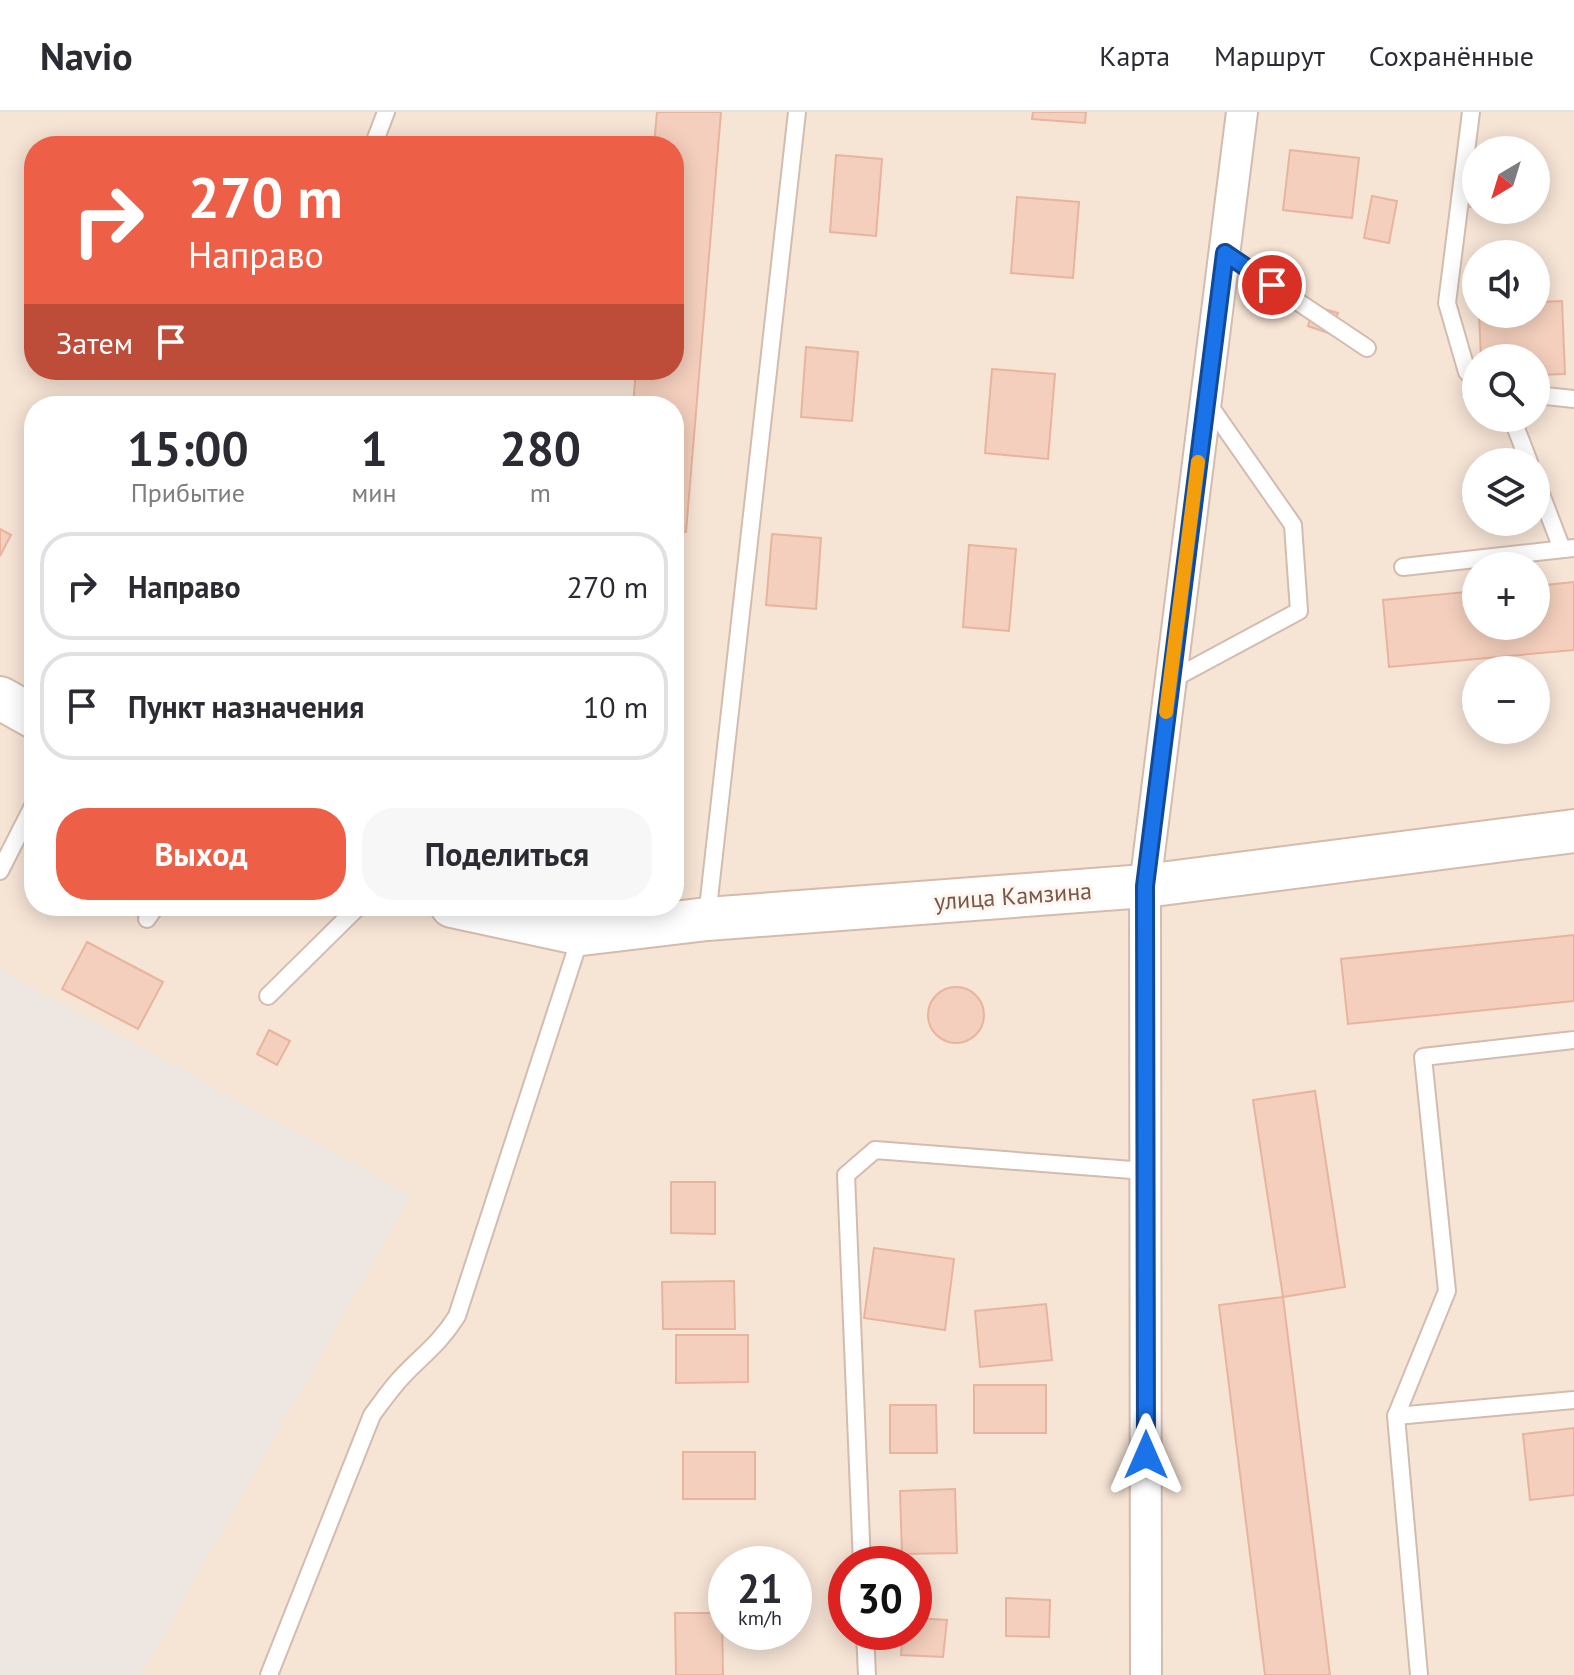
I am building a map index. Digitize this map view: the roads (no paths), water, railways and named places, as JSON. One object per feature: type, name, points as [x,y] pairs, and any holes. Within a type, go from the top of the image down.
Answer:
[{"type":"street","points":[[1146,1675],[1145,886],[1242,112]]},
{"type":"street","points":[[0,698],[24,711]]},
{"type":"street","name":"улица Камзина","points":[[498,916],[582,934],[707,919],[1145,886],[1574,831]]},
{"type":"lane","points":[[377,136],[386,112]]},
{"type":"lane","points":[[707,919],[797,112]]},
{"type":"lane","points":[[1462,355],[1447,303],[1471,112]]},
{"type":"lane","points":[[1225,253],[1367,348]]},
{"type":"lane","points":[[1550,396],[1574,399]]},
{"type":"lane","points":[[1171,680],[1299,611],[1293,525],[1206,400]]},
{"type":"lane","points":[[1403,567],[1568,548],[1550,510]]},
{"type":"lane","points":[[0,871],[24,824]]},
{"type":"lane","points":[[268,996],[349,916]]},
{"type":"lane","points":[[269,1675],[372,1415],[401,1378],[445,1335],[457,1316],[582,934]]},
{"type":"lane","points":[[1419,1675],[1396,1416],[1447,1291],[1423,1057],[1574,1040]]},
{"type":"lane","points":[[861,1546],[846,1175],[875,1150],[1145,1171]]},
{"type":"lane","points":[[1396,1416],[1574,1400]]},
{"type":"lane","points":[[866,1650],[867,1675]]}]
